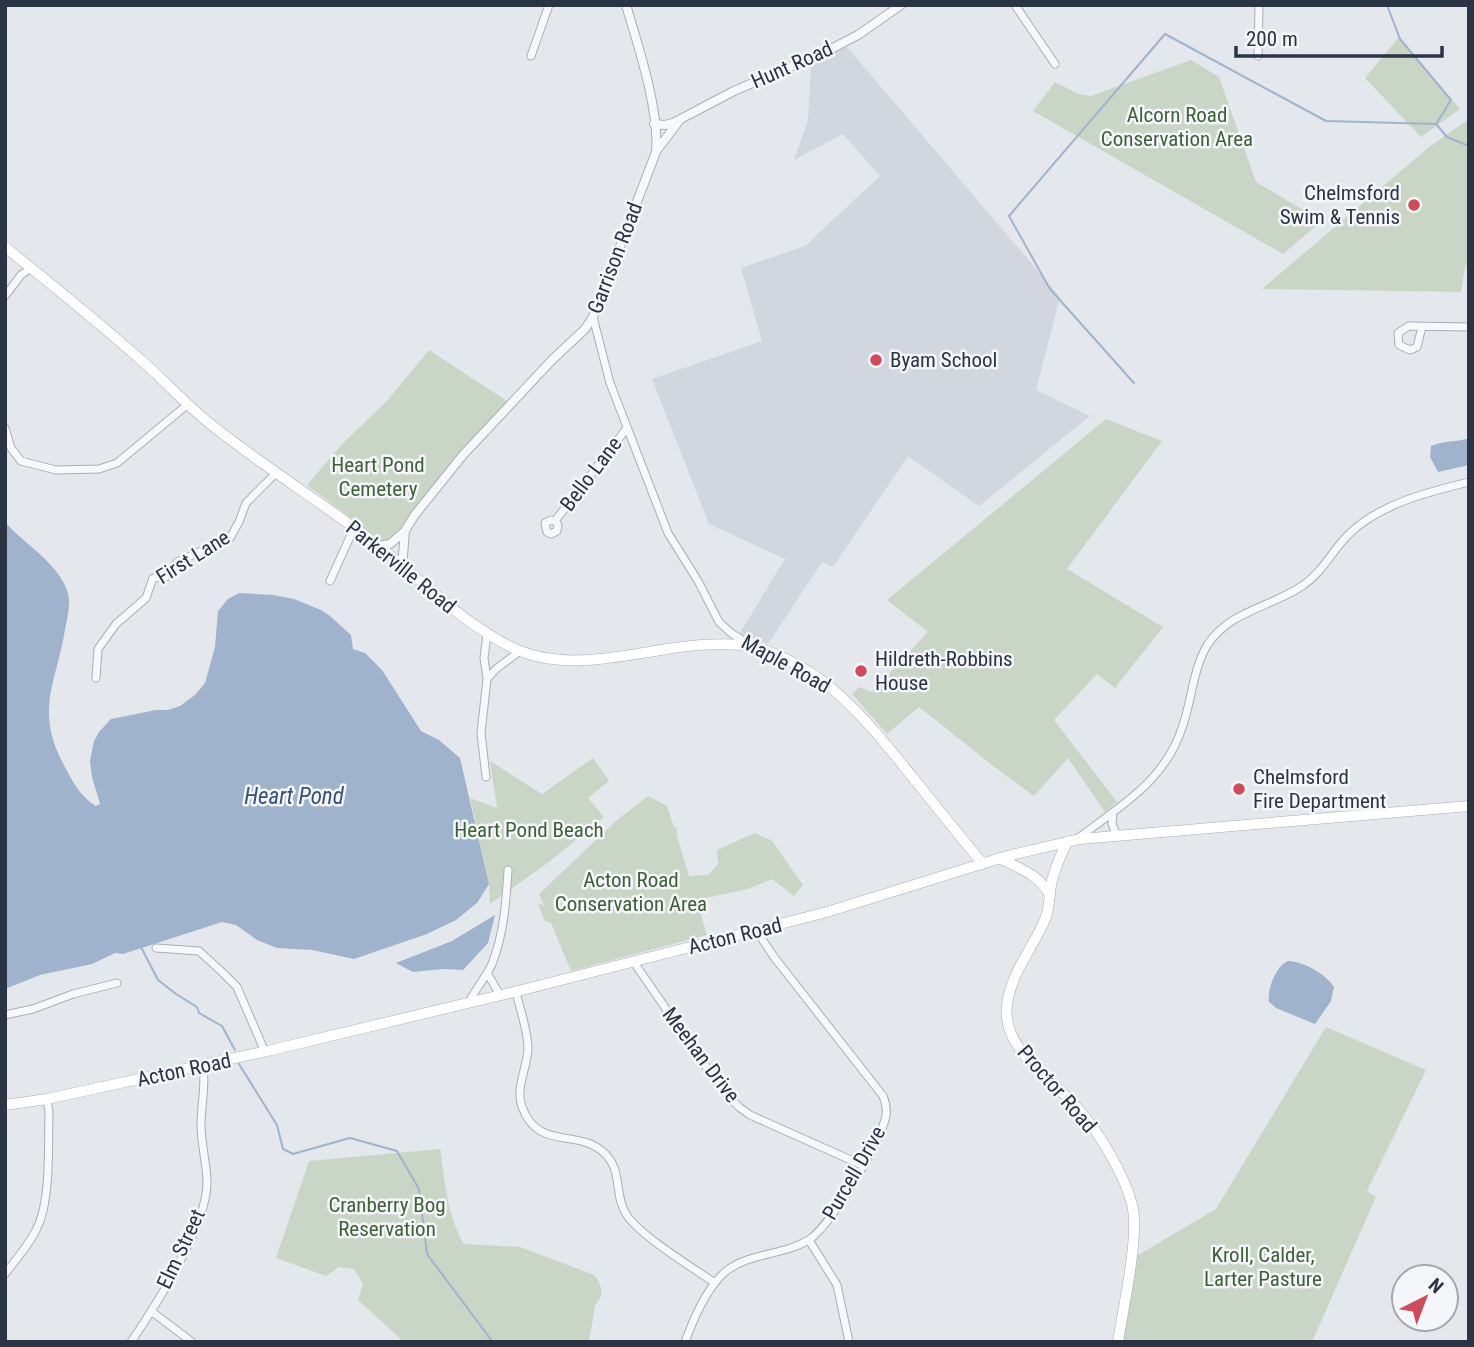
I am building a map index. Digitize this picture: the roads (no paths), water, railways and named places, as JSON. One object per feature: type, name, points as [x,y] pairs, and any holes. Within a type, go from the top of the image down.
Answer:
[{"type":"main road","name":"Parkerville Road","points":[[5,247],[140,358],[187,405],[218,430],[378,546],[467,622],[487,634],[520,651],[566,661],[612,658],[689,646],[755,647]]},
{"type":"main road","name":"Maple Road","points":[[755,647],[809,673],[856,709],[983,864]]},
{"type":"main road","name":"Acton Road","points":[[5,1105],[47,1099],[203,1066],[516,992],[843,908],[999,858],[1072,840],[1469,806]]},
{"type":"main road","name":"Proctor Road","points":[[1072,840],[1052,881],[1048,912],[1010,989],[1006,1016],[1011,1034],[1022,1051],[1076,1105],[1092,1126],[1132,1202],[1134,1234],[1118,1342]]},
{"type":"main road","points":[[999,858],[1037,880],[1046,887],[1049,896]]},
{"type":"street","points":[[531,55],[549,5]]},
{"type":"street","name":"Garrison Road","points":[[378,546],[390,544],[405,531],[463,455],[585,329],[593,317],[656,152],[654,124],[643,65],[626,5]]},
{"type":"street","name":"Hunt Road","points":[[654,124],[665,125],[680,120],[721,97],[840,44],[901,5]]},
{"type":"street","points":[[1015,5],[1055,64]]},
{"type":"street","points":[[1258,56],[1259,5]]},
{"type":"street","name":"Hunt Road","points":[[656,152],[680,120]]},
{"type":"street","points":[[5,296],[30,268]]},
{"type":"street","name":"Maple Road","points":[[593,317],[604,366],[668,533],[698,581],[714,614],[731,634],[755,647]]},
{"type":"street","points":[[1422,327],[1469,327]]},
{"type":"street","points":[[5,428],[11,449],[21,461],[56,470],[99,469],[117,463],[187,405]]},
{"type":"street","name":"Bello Lane","points":[[555,521],[627,428]]},
{"type":"street","name":"First Lane","points":[[96,678],[98,649],[116,624],[146,598],[153,578],[166,577],[177,562],[230,538],[240,522],[246,503],[277,472]]},
{"type":"street","points":[[1072,840],[1145,788],[1171,756],[1183,726],[1200,660],[1218,632],[1243,614],[1302,586],[1318,572],[1349,534],[1370,518],[1419,496],[1469,482]]},
{"type":"street","points":[[330,581],[354,528]]},
{"type":"street","points":[[402,567],[405,531]]},
{"type":"street","points":[[486,777],[481,733],[487,679],[484,658],[487,634]]},
{"type":"street","points":[[487,679],[520,651]]},
{"type":"street","points":[[1113,813],[1112,824],[1117,836]]},
{"type":"street","points":[[469,1002],[487,973],[500,939],[508,870]]},
{"type":"street","name":"Purcell Drive","points":[[685,1342],[715,1283],[730,1269],[809,1240],[828,1220],[862,1165],[887,1113],[883,1096],[756,930]]},
{"type":"street","points":[[156,948],[199,951],[222,972],[237,987],[265,1052]]},
{"type":"street","name":"Meehan Drive","points":[[634,961],[720,1087],[739,1108],[862,1165]]},
{"type":"street","points":[[487,973],[500,995]]},
{"type":"street","points":[[5,1015],[117,984]]},
{"type":"street","points":[[516,992],[528,1046],[520,1097],[531,1122],[547,1135],[585,1143],[604,1152],[616,1169],[622,1204],[631,1221],[715,1283]]},
{"type":"street","name":"Elm Street","points":[[131,1342],[151,1311],[201,1214],[207,1184],[201,1147],[203,1066]]},
{"type":"street","points":[[5,1274],[37,1230],[43,1216],[50,1112],[47,1099]]},
{"type":"street","points":[[809,1240],[837,1285],[849,1342]]},
{"type":"street","points":[[151,1311],[192,1342]]},
{"type":"water","points":[[1469,440],[1469,465],[1438,472],[1430,457],[1431,446]]},
{"type":"water","name":"Heart Pond","points":[[5,522],[57,572],[68,593],[68,612],[52,684],[49,715],[56,749],[75,785],[91,802],[96,806],[100,804],[90,761],[94,741],[99,732],[111,719],[168,710],[180,706],[195,695],[205,683],[215,647],[218,611],[228,599],[239,593],[294,599],[321,610],[351,635],[353,649],[365,653],[382,670],[421,731],[439,740],[460,758],[489,884],[477,903],[456,920],[427,934],[354,959],[312,950],[277,948],[257,940],[236,925],[222,922],[123,954],[115,953],[92,964],[40,975],[5,989]]},
{"type":"water","points":[[495,915],[488,943],[463,970],[413,972],[396,963],[452,941]]},
{"type":"water","points":[[1288,961],[1314,969],[1334,987],[1331,1001],[1315,1024],[1276,1008],[1269,1002],[1273,978]]},
{"type":"waterway","points":[[1387,5],[1400,39],[1451,100],[1436,124],[1447,137],[1469,146]]},
{"type":"waterway","points":[[1134,383],[1050,289],[1009,216],[1165,34],[1326,121],[1436,124]]},
{"type":"waterway","points":[[141,947],[158,980],[197,1007],[199,1013],[222,1026],[235,1050]]},
{"type":"waterway","points":[[239,1064],[277,1125],[283,1149],[293,1154],[350,1138],[397,1151],[419,1189],[427,1254],[492,1341]]},
{"type":"place","name":"Chelmsford Swim & Tennis","points":[[1414,205]]},
{"type":"place","name":"Byam School","points":[[876,360]]},
{"type":"place","name":"Hildreth-Robbins House","points":[[861,671]]},
{"type":"place","name":"Chelmsford Fire Department","points":[[1239,789]]},
{"type":"park label","name":"Alcorn Road Conservation Area","points":[[1177,127]]},
{"type":"park label","name":"Heart Pond Cemetery","points":[[378,477]]},
{"type":"park label","name":"Heart Pond Beach","points":[[529,830]]},
{"type":"park label","name":"Acton Road Conservation Area","points":[[631,892]]},
{"type":"park label","name":"Cranberry Bog Reservation","points":[[387,1217]]},
{"type":"park label","name":"Kroll, Calder, Larter Pasture","points":[[1263,1267]]}]
